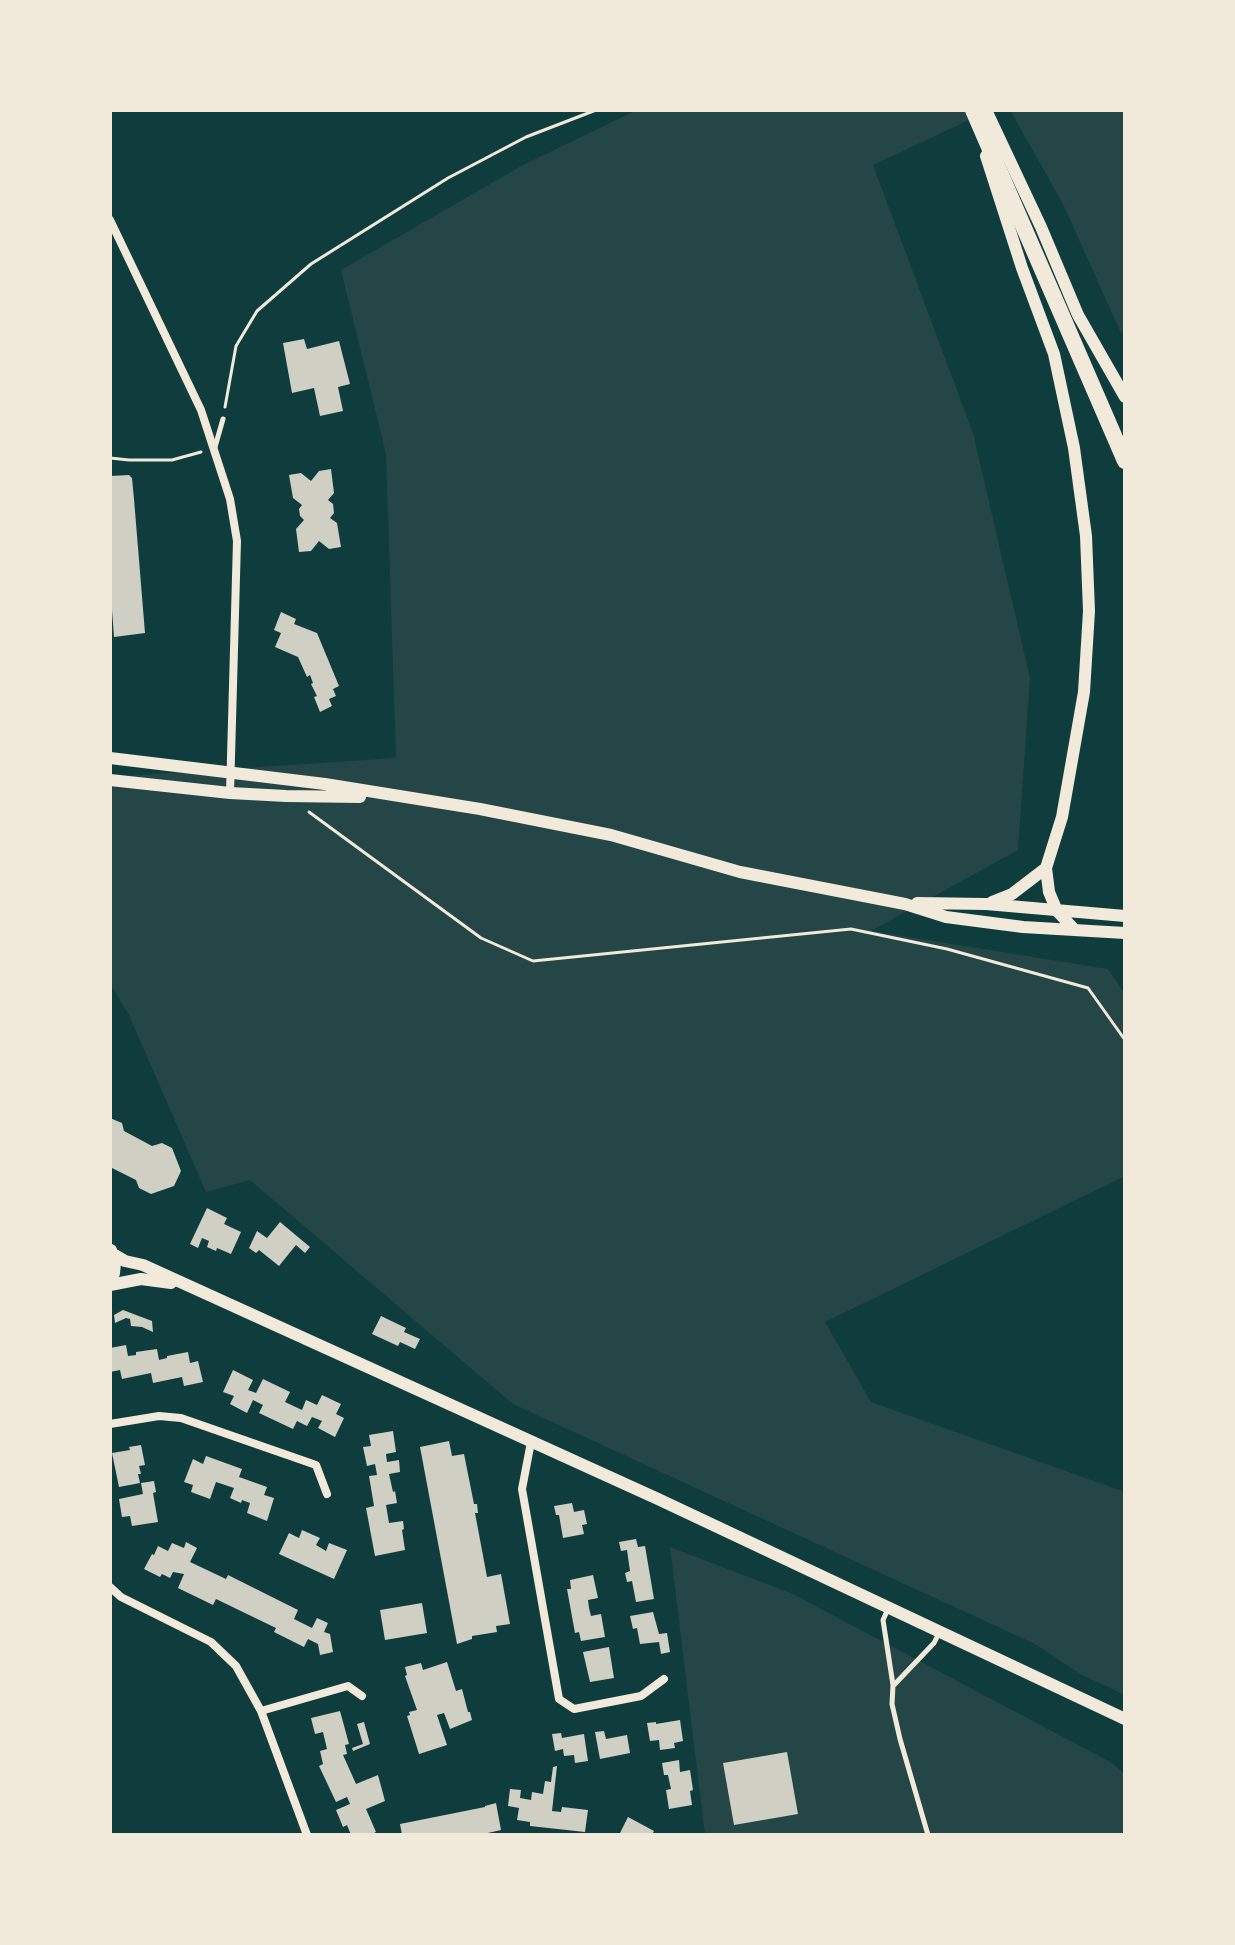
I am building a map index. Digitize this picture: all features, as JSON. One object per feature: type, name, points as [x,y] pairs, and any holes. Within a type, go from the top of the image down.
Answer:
[{"type":"main road","points":[[972,110],[1125,461]]},
{"type":"street","points":[[972,110],[1022,268],[1054,354],[1074,448],[1086,536],[1089,611],[1084,692],[1062,817],[1046,868],[1049,892],[1057,911],[1074,929]]},
{"type":"street","points":[[986,110],[1078,315],[1125,397]]},
{"type":"street","points":[[110,220],[201,410],[230,499],[237,541],[230,793]]},
{"type":"street","points":[[110,758],[325,784],[480,809],[611,835],[740,872],[905,904],[946,917],[1023,927],[1125,933]]},
{"type":"street","points":[[110,780],[230,793],[399,797]]},
{"type":"street","points":[[986,904],[1012,894],[1046,868]]},
{"type":"street","points":[[905,904],[954,902],[1125,916]]},
{"type":"street","points":[[111,1250],[115,1263],[110,1285],[141,1279],[186,1286]]},
{"type":"street","points":[[111,1250],[125,1261],[143,1265],[658,1499],[1125,1719]]},
{"type":"street","points":[[110,1424],[159,1416],[181,1418],[316,1465],[327,1494]]},
{"type":"street","points":[[531,1442],[522,1489],[559,1699],[574,1709],[641,1696],[664,1679]]},
{"type":"street","points":[[110,1587],[121,1597],[211,1642],[236,1666],[261,1711],[307,1835]]},
{"type":"street","points":[[261,1711],[348,1686],[362,1696]]},
{"type":"lane","points":[[215,448],[223,419]]},
{"type":"lane","points":[[888,1609],[883,1620],[893,1685],[892,1704],[928,1835]]},
{"type":"lane","points":[[893,1685],[934,1643],[939,1633]]},
{"type":"path","points":[[223,419],[236,346],[257,311],[311,264],[448,178],[526,137],[596,110]]},
{"type":"path","points":[[110,458],[172,460],[215,448]]},
{"type":"path","points":[[286,796],[481,938],[533,961],[851,929],[947,949],[1088,988],[1125,1040]]},
{"type":"shaded area","points":[[637,110],[990,110],[873,165],[973,433],[1030,678],[1018,850],[871,931],[1108,969],[1125,994],[1125,1176],[825,1322],[871,1402],[1125,1492],[1125,1695],[1082,1675],[1035,1644],[513,1404],[250,1180],[206,1192],[129,1015],[110,984],[110,777],[396,758],[386,454],[341,270],[523,165]]},
{"type":"shaded area","points":[[1010,110],[1125,110],[1125,332],[1121,333],[1063,204]]},
{"type":"shaded area","points":[[670,1547],[793,1594],[1114,1764],[1125,1775],[1125,1835],[705,1835]]},
{"type":"building","points":[[304,339],[307,349],[339,341],[350,384],[338,387],[343,411],[320,416],[314,388],[292,393],[283,343]]},
{"type":"building","points":[[331,469],[334,493],[328,500],[333,504],[334,513],[330,518],[337,523],[341,547],[329,549],[319,541],[311,551],[299,552],[296,529],[304,520],[299,509],[302,505],[293,498],[289,475],[301,473],[311,481],[319,471]]},
{"type":"building","points":[[129,475],[132,478],[145,633],[114,637],[110,583],[110,476]]},
{"type":"building","points":[[281,612],[296,619],[294,624],[317,633],[339,686],[333,689],[336,696],[329,699],[332,706],[320,712],[310,675],[307,677],[298,657],[275,647],[281,633],[274,630]]},
{"type":"building","points":[[110,1118],[122,1123],[124,1131],[152,1146],[162,1143],[172,1148],[181,1171],[174,1186],[151,1194],[139,1188],[136,1180],[110,1167]]},
{"type":"building","points":[[207,1208],[227,1218],[224,1224],[241,1232],[231,1254],[207,1247],[209,1241],[202,1238],[198,1248],[190,1244]]},
{"type":"building","points":[[280,1222],[310,1247],[305,1253],[296,1245],[279,1266],[259,1250],[256,1253],[249,1248],[257,1231],[267,1238]]},
{"type":"building","points":[[123,1310],[152,1321],[153,1332],[131,1326],[130,1319],[126,1318],[115,1323],[114,1315]]},
{"type":"building","points":[[381,1316],[420,1339],[415,1349],[400,1342],[398,1346],[372,1334]]},
{"type":"building","points":[[126,1345],[128,1356],[157,1349],[159,1360],[188,1352],[190,1363],[198,1361],[203,1382],[184,1386],[182,1377],[153,1383],[151,1373],[122,1379],[120,1370],[110,1372],[110,1348]]},
{"type":"building","points":[[233,1370],[253,1380],[248,1390],[256,1393],[263,1379],[290,1392],[285,1402],[302,1410],[306,1400],[317,1405],[322,1395],[341,1404],[336,1414],[344,1418],[335,1437],[318,1428],[322,1421],[312,1417],[307,1426],[297,1421],[293,1429],[259,1413],[263,1405],[253,1400],[247,1413],[230,1404],[234,1396],[223,1392]]},
{"type":"building","points":[[393,1431],[396,1452],[386,1454],[387,1462],[399,1460],[400,1472],[389,1474],[397,1503],[386,1505],[389,1523],[403,1521],[405,1550],[375,1556],[366,1508],[374,1506],[369,1476],[377,1475],[375,1464],[367,1466],[363,1447],[371,1446],[369,1435]]},
{"type":"building","points":[[449,1441],[452,1456],[464,1454],[474,1504],[477,1504],[478,1513],[475,1513],[487,1577],[501,1574],[510,1624],[496,1626],[497,1632],[472,1636],[472,1639],[457,1644],[420,1447]]},
{"type":"building","points":[[141,1445],[145,1465],[139,1466],[140,1483],[119,1487],[112,1453]]},
{"type":"building","points":[[206,1456],[242,1469],[239,1477],[267,1487],[264,1495],[274,1498],[267,1521],[247,1513],[250,1503],[230,1498],[234,1488],[216,1482],[210,1499],[191,1492],[193,1485],[184,1482],[193,1459],[203,1464]]},
{"type":"building","points":[[154,1481],[158,1522],[132,1526],[130,1516],[122,1517],[119,1499],[143,1494],[141,1483]]},
{"type":"building","points":[[572,1503],[574,1512],[584,1510],[587,1524],[582,1525],[584,1534],[563,1538],[554,1506]]},
{"type":"building","points":[[302,1530],[320,1538],[316,1545],[326,1551],[329,1543],[347,1550],[334,1579],[279,1554],[289,1533],[299,1538]]},
{"type":"building","points":[[636,1539],[638,1547],[645,1546],[654,1599],[636,1602],[632,1581],[627,1582],[625,1573],[630,1571],[627,1550],[621,1551],[619,1542]]},
{"type":"building","points":[[186,1542],[197,1548],[190,1562],[226,1579],[228,1575],[298,1610],[294,1619],[312,1628],[317,1618],[328,1623],[324,1632],[330,1634],[333,1652],[320,1655],[318,1644],[308,1639],[304,1647],[274,1632],[276,1628],[216,1599],[213,1605],[178,1588],[184,1574],[173,1572],[170,1578],[162,1574],[160,1577],[144,1569],[158,1546],[168,1551],[172,1543],[184,1548]]},
{"type":"building","points":[[593,1575],[598,1598],[588,1600],[589,1608],[591,1616],[601,1614],[605,1637],[581,1641],[579,1632],[575,1633],[567,1589],[571,1589],[570,1580]]},
{"type":"building","points":[[422,1603],[427,1633],[385,1640],[380,1610]]},
{"type":"building","points":[[653,1612],[659,1634],[667,1633],[670,1652],[661,1654],[659,1642],[640,1644],[637,1628],[633,1629],[630,1616]]},
{"type":"building","points":[[609,1647],[614,1678],[590,1682],[583,1652]]},
{"type":"building","points":[[447,1662],[456,1691],[462,1689],[472,1720],[450,1729],[444,1713],[437,1715],[447,1745],[419,1754],[407,1716],[409,1712],[417,1710],[405,1676],[405,1667],[421,1663],[423,1670]]},
{"type":"building","points":[[340,1711],[349,1744],[345,1745],[347,1754],[343,1755],[356,1784],[378,1775],[385,1801],[366,1809],[376,1832],[370,1835],[351,1835],[347,1825],[343,1827],[336,1810],[350,1804],[347,1797],[336,1802],[319,1766],[323,1764],[320,1751],[327,1749],[323,1732],[315,1734],[311,1718]]},
{"type":"building","points":[[680,1720],[683,1741],[674,1743],[675,1748],[660,1750],[659,1740],[650,1741],[647,1723]]},
{"type":"building","points":[[364,1722],[370,1744],[353,1751],[352,1748],[363,1744],[357,1724]]},
{"type":"building","points":[[604,1731],[606,1739],[627,1735],[630,1753],[600,1759],[595,1732]]},
{"type":"building","points":[[561,1733],[562,1738],[584,1734],[588,1761],[575,1763],[574,1755],[564,1756],[563,1749],[555,1751],[552,1734]]},
{"type":"building","points":[[787,1752],[798,1814],[734,1825],[723,1763]]},
{"type":"building","points":[[679,1760],[680,1772],[690,1770],[692,1805],[669,1809],[666,1790],[671,1789],[662,1763]]},
{"type":"building","points":[[557,1766],[552,1811],[561,1812],[562,1807],[588,1810],[585,1832],[530,1826],[530,1822],[517,1820],[519,1808],[508,1806],[510,1789],[521,1790],[520,1798],[531,1800],[532,1792],[543,1794],[545,1781],[551,1782],[553,1767]]},
{"type":"building","points":[[496,1803],[501,1830],[479,1835],[402,1835],[400,1824]]},
{"type":"building","points":[[628,1817],[654,1831],[652,1835],[619,1835]]}]
